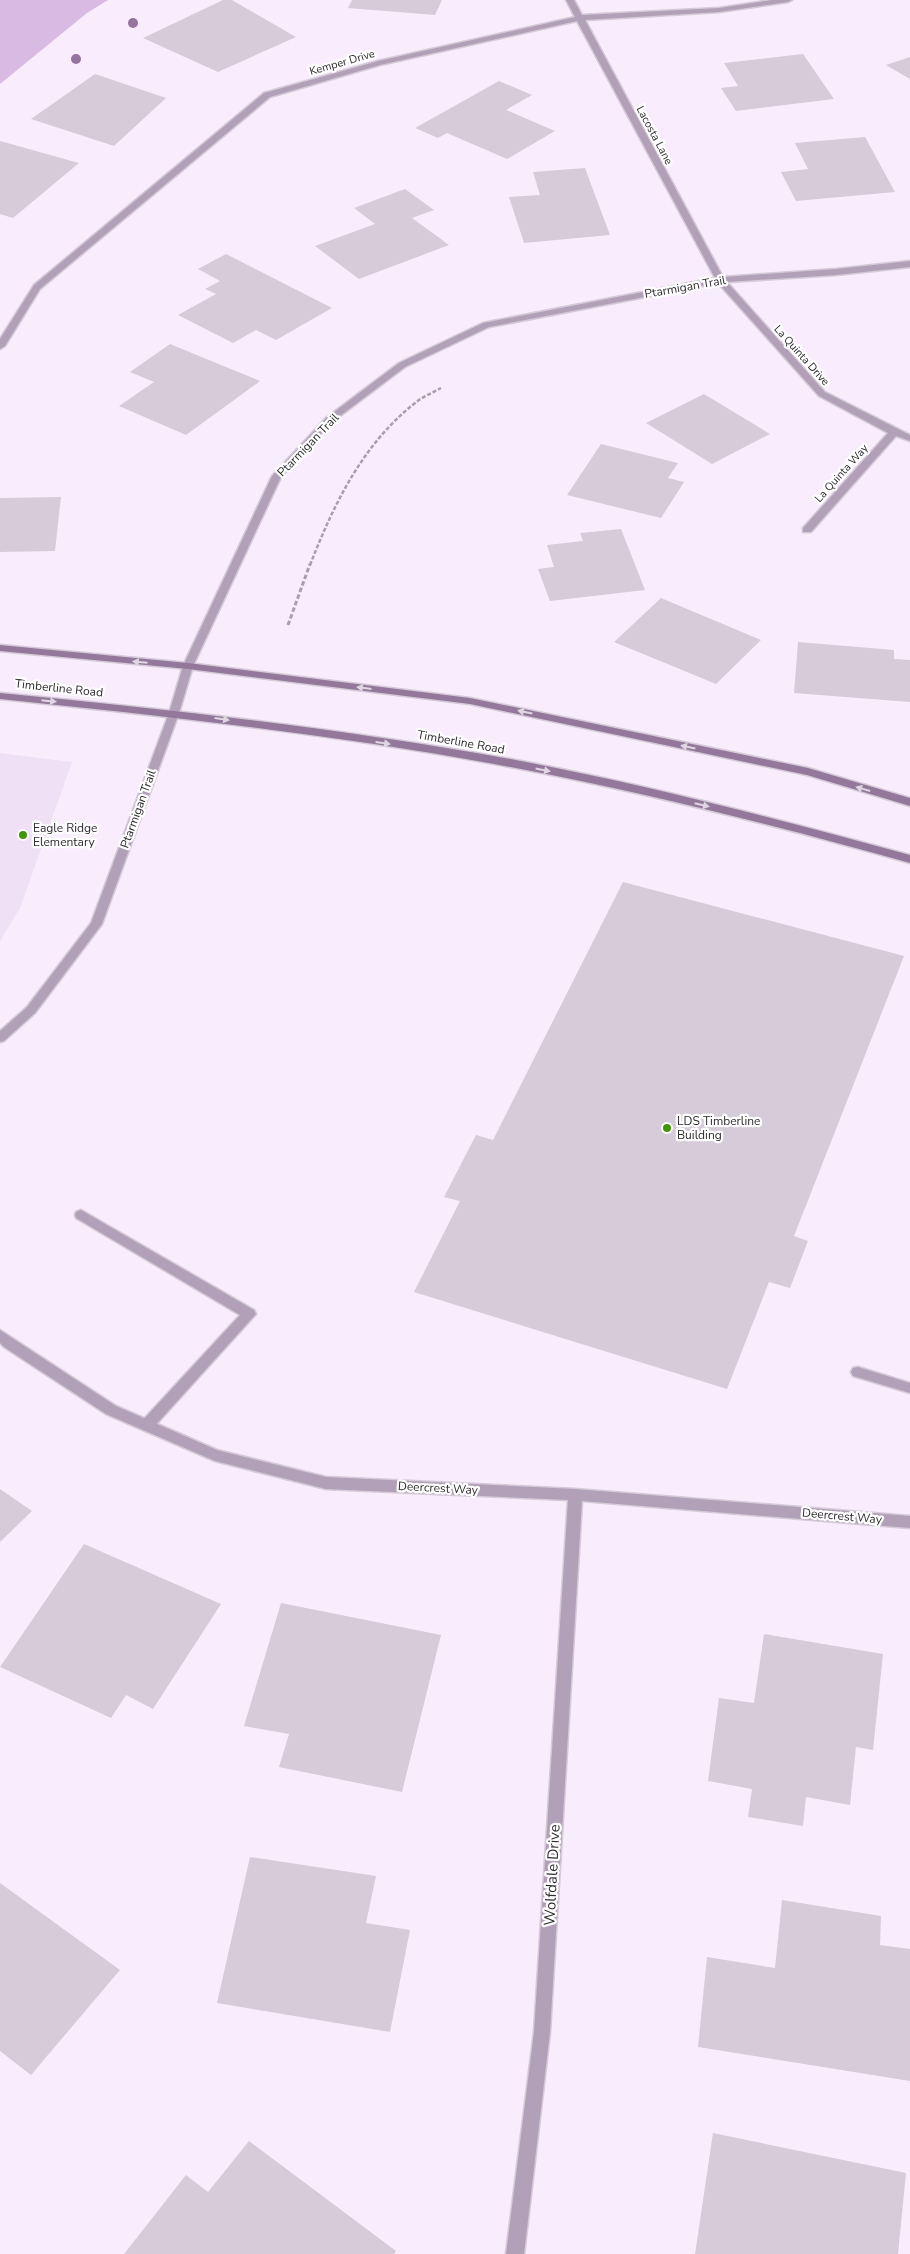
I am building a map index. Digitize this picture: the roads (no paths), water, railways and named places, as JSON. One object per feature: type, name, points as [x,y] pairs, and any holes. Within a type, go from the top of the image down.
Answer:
[{"type":"street","name":"Lacosta Lane","points":[[570,0],[720,280]]},
{"type":"street","name":"Kemper Drive","points":[[0,346],[37,287],[267,95],[378,63],[579,18],[719,10],[788,0]]},
{"type":"street","name":"Ptarmigan Trail","points":[[0,1038],[31,1010],[96,924],[174,712],[188,666],[277,476],[329,420],[402,365],[486,325],[720,280],[836,272],[910,264]]},
{"type":"street","name":"La Quinta Drive","points":[[720,280],[822,394],[894,432],[910,438]]},
{"type":"street","name":"La Quinta Way","points":[[807,530],[894,432]]},
{"type":"street","points":[[0,648],[188,666],[470,701],[808,772],[910,802]]},
{"type":"street","name":"Timberline Road","points":[[0,696],[174,712],[466,755],[614,784],[788,825],[910,859]]},
{"type":"street","points":[[81,1214],[249,1314],[147,1425]]},
{"type":"street","name":"Deercrest Way","points":[[0,1335],[9,1343],[112,1410],[214,1455],[326,1483],[575,1495],[910,1522]]},
{"type":"street","points":[[858,1372],[910,1388]]},
{"type":"street","name":"Wolfdale Drive","points":[[515,2254],[542,2032],[575,1495]]},
{"type":"place","name":"Eagle Ridge Elementary","points":[[23,835]]},
{"type":"place","name":"LDS Timberline Building","points":[[667,1128]]}]
